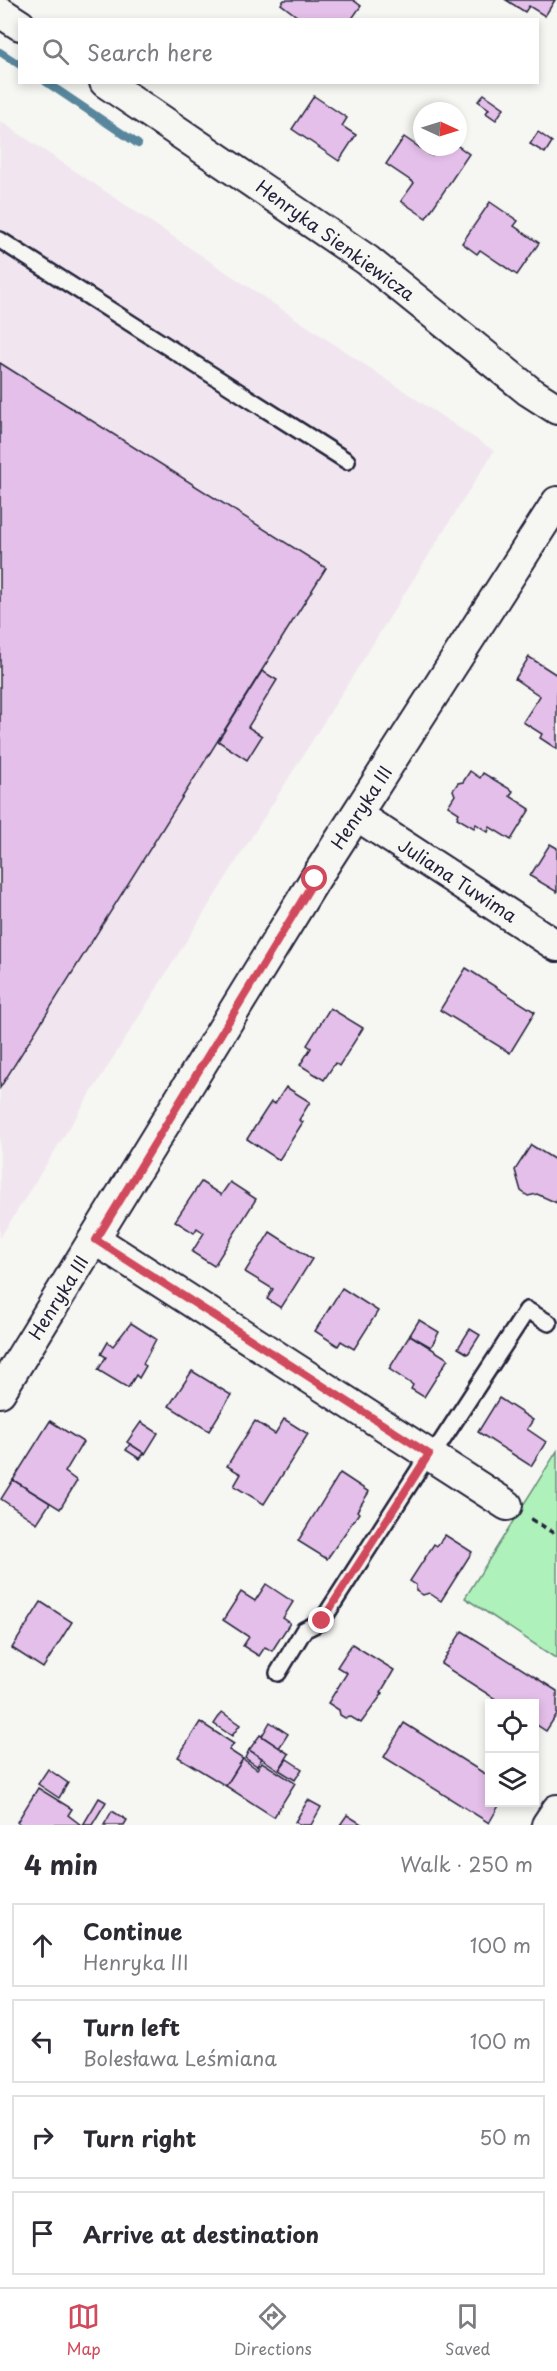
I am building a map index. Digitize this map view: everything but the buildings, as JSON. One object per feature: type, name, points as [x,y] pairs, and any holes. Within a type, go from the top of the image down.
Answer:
[{"type":"street","points":[[0,12],[18,24]]},
{"type":"street","name":"Henryka Sienkiewicza","points":[[108,84],[367,260],[529,391],[557,409]]},
{"type":"street","name":"Henryka III","points":[[0,1392],[96,1240],[315,879],[358,816],[557,502]]},
{"type":"street","name":"Juliana Tuwima","points":[[358,816],[557,946]]},
{"type":"street","points":[[96,1240],[507,1505]]},
{"type":"street","points":[[547,1825],[557,1810]]},
{"type":"lane","points":[[0,240],[347,461]]},
{"type":"lane","points":[[278,1673],[304,1630],[322,1621],[527,1310],[549,1323]]},
{"type":"shaded area","points":[[0,121],[494,451],[0,1238]]},
{"type":"green space","points":[[557,1451],[557,1659],[465,1598]]},
{"type":"waterway","points":[[0,52],[18,64]]},
{"type":"waterway","points":[[49,84],[138,144]]},
{"type":"route","points":[[315,879],[96,1240],[429,1454],[322,1621]]}]
